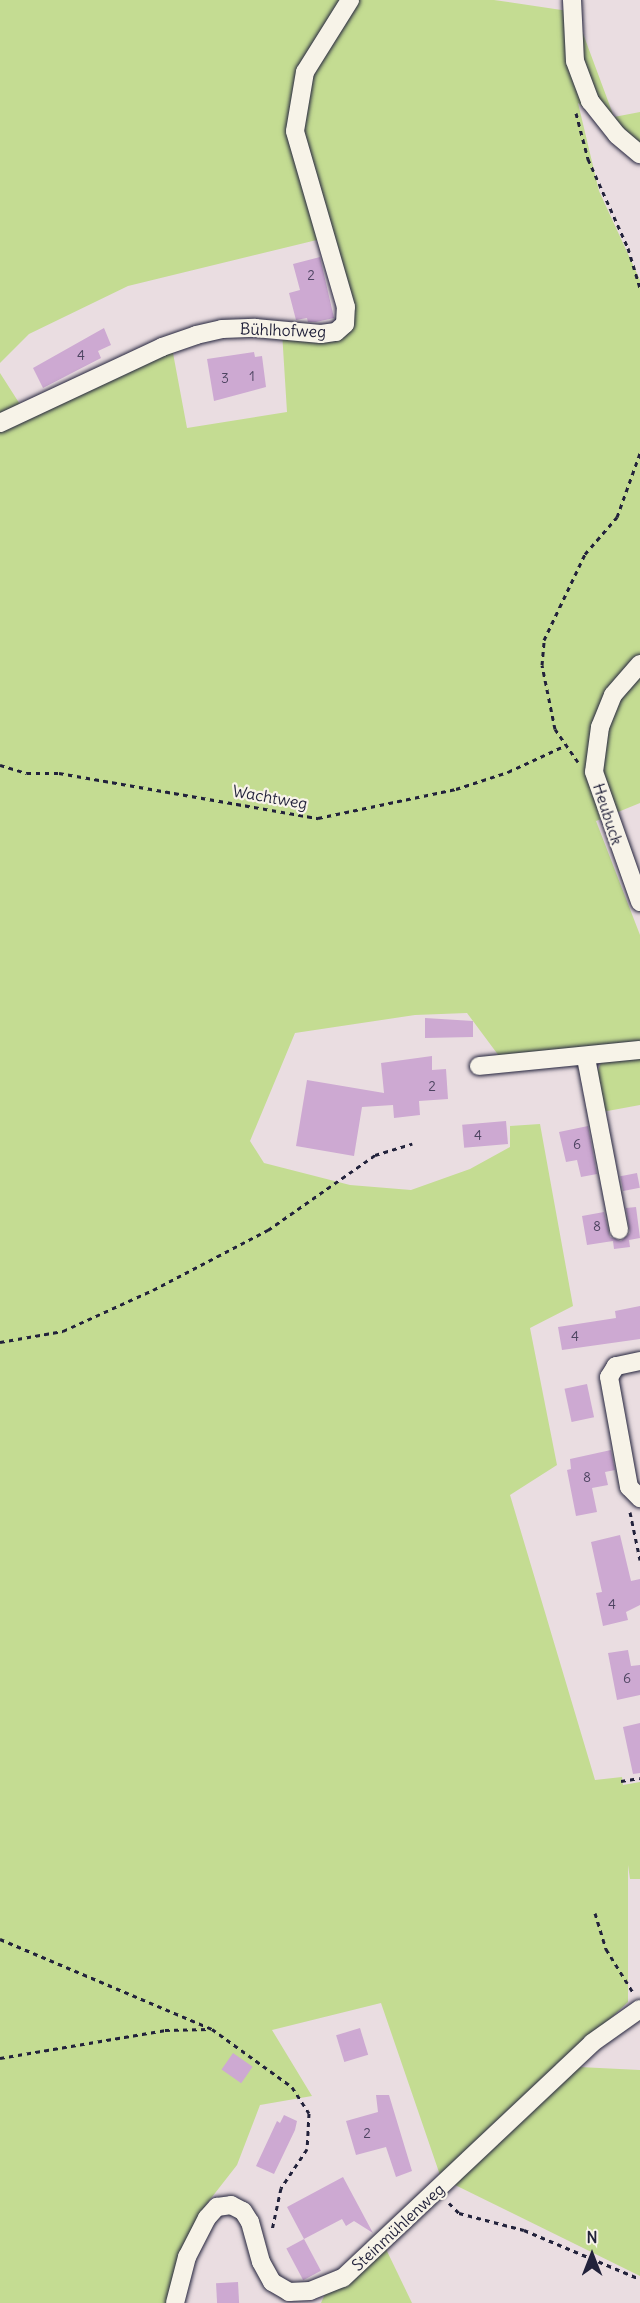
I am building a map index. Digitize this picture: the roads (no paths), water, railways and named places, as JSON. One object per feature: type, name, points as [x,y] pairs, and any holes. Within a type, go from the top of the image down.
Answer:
[{"type":"street","name":"Bühlhofweg","points":[[0,423],[196,335],[222,329],[255,328],[321,334],[336,332],[345,324],[346,307],[295,131],[304,72],[350,0]]},
{"type":"street","points":[[572,0],[575,61],[590,101],[617,135],[640,154]]},
{"type":"street","name":"Heubuck","points":[[640,664],[613,695],[600,727],[594,772],[640,902]]},
{"type":"street","points":[[479,1066],[586,1058],[640,1050]]},
{"type":"street","points":[[586,1058],[619,1230]]},
{"type":"street","points":[[638,1497],[629,1487],[609,1377],[616,1366],[640,1361]]},
{"type":"street","name":"Steinmühlenweg","points":[[176,2303],[187,2257],[207,2218],[217,2207],[231,2205],[243,2211],[263,2234],[261,2262],[272,2282],[289,2292],[310,2291],[343,2278],[592,2043],[640,2009]]}]
